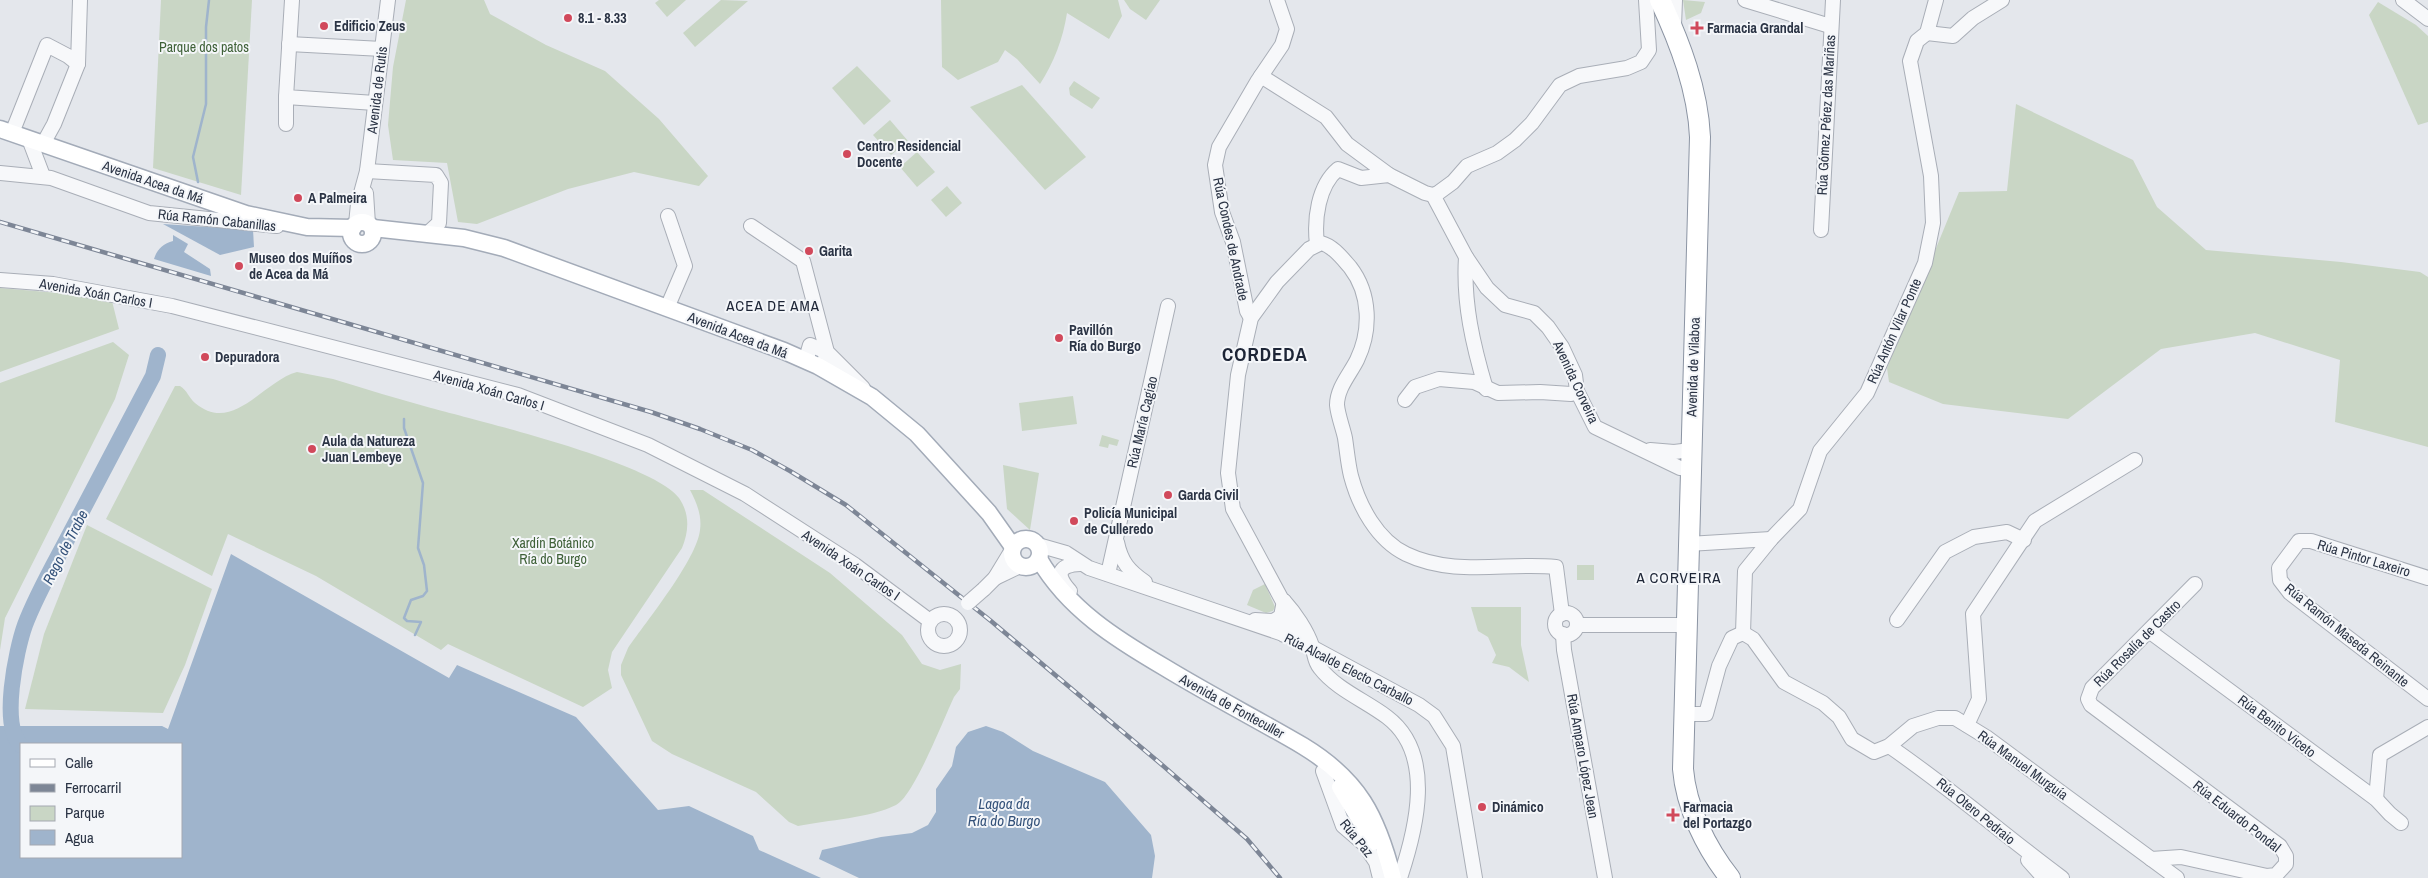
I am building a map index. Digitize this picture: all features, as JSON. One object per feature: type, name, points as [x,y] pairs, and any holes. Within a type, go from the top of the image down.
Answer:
[{"type":"highway","name":"Avenida de Vilaboa","points":[[1660,0],[1673,27]]},
{"type":"highway","name":"Avenida de Vilaboa","points":[[1667,0],[1673,27],[1692,85],[1699,124],[1682,459],[1688,544],[1683,769],[1688,800],[1713,851],[1730,878]]},
{"type":"main road","name":"Avenida Acea da Má","points":[[6,131],[246,214],[308,227],[464,238],[504,248],[784,351],[813,364],[872,397],[917,434],[1027,553]]},
{"type":"main road","name":"Avenida de Fonteculler","points":[[1027,553],[1062,591],[1109,634],[1319,756],[1354,805],[1370,834],[1386,878]]},
{"type":"main road","name":"Avenida de Fonteculler","points":[[1027,553],[1061,600],[1101,636],[1218,707],[1328,770],[1363,799],[1376,823],[1386,848],[1393,878]]},
{"type":"street","points":[[60,150],[54,134],[54,124],[78,64],[80,0]]},
{"type":"street","points":[[286,124],[292,0]]},
{"type":"street","name":"Avenida de Rutis","points":[[362,231],[366,175],[388,0]]},
{"type":"street","name":"Rúa Condes de Andrade","points":[[1251,318],[1247,311],[1233,242],[1222,212],[1215,166],[1219,147],[1261,76],[1282,45],[1287,29],[1277,0]]},
{"type":"street","points":[[1261,76],[1319,112],[1347,144],[1389,175],[1433,195],[1453,182],[1471,163],[1497,153],[1515,140],[1532,123],[1560,85],[1579,76],[1627,68],[1641,62],[1650,50],[1646,0]]},
{"type":"street","points":[[1673,27],[1675,0]]},
{"type":"street","points":[[1745,0],[1830,26]]},
{"type":"street","name":"Rúa Gómez Pérez das Mariñas","points":[[1821,230],[1830,26],[1833,0]]},
{"type":"street","name":"Rúa Antón Vilar Ponte","points":[[1743,632],[1745,571],[1771,539],[1800,509],[1820,451],[1867,393],[1925,262],[1933,223],[1931,176],[1910,62],[1916,41],[1927,33],[1936,0]]},
{"type":"street","points":[[1927,33],[1954,36],[1973,18],[2002,0]]},
{"type":"street","points":[[2403,0],[2428,19]]},
{"type":"street","points":[[289,44],[382,49]]},
{"type":"street","points":[[6,131],[47,45],[68,56],[78,64]]},
{"type":"street","points":[[286,97],[375,103]]},
{"type":"street","points":[[42,176],[36,141],[54,124]]},
{"type":"street","points":[[1389,175],[1361,178],[1338,169],[1330,175],[1326,181],[1316,220],[1317,244],[1277,282],[1251,318],[1238,375],[1228,473],[1233,509],[1284,601],[1313,648],[1313,655],[1320,668],[1346,690],[1389,719],[1405,736],[1411,749],[1418,782],[1418,803],[1413,833],[1400,878]]},
{"type":"street","name":"Rúa Ramón Cabanillas","points":[[0,173],[28,177],[42,176],[149,213],[272,226],[308,227]]},
{"type":"street","points":[[366,175],[436,175],[441,183],[439,223],[434,235]]},
{"type":"street","name":"Avenida Corveira","points":[[1433,195],[1466,257],[1487,288],[1505,305],[1534,313],[1548,327],[1562,347],[1575,375],[1577,391],[1595,427],[1637,447],[1682,459]]},
{"type":"street","points":[[667,308],[685,266],[668,216]]},
{"type":"street","points":[[751,226],[804,261],[821,325],[827,352],[824,359],[813,364],[808,352],[821,325]]},
{"type":"street","points":[[1317,244],[1330,246],[1344,260],[1353,271],[1364,298],[1368,330],[1356,361],[1343,383],[1337,404],[1351,475],[1374,527],[1397,549],[1438,566],[1488,568],[1536,565],[1556,566],[1562,614]]},
{"type":"street","points":[[1466,257],[1464,286],[1472,339],[1486,389]]},
{"type":"street","name":"Avenida Xoán Carlos I","points":[[0,280],[53,284],[172,306],[518,395],[648,445],[745,494],[855,565],[930,621]]},
{"type":"street","name":"Rúa María Cagiao","points":[[1108,574],[1168,306]]},
{"type":"street","points":[[784,351],[810,345],[827,352],[872,397]]},
{"type":"street","points":[[1405,400],[1415,387],[1439,379],[1474,382],[1498,393],[1540,392],[1572,394],[1577,391]]},
{"type":"street","points":[[1967,725],[1979,699],[1973,614],[2035,521],[2135,460]]},
{"type":"street","points":[[1897,620],[1945,552],[1974,537],[2007,532],[2024,540]]},
{"type":"street","name":"Rúa María Cagiao","points":[[1116,538],[1122,562],[1132,573],[1160,593]]},
{"type":"street","points":[[1688,544],[1771,539]]},
{"type":"street","name":"Rúa Pintor Laxeiro","points":[[2299,541],[2311,541],[2428,578]]},
{"type":"street","name":"Rúa Ramón Maseda Reinante","points":[[2299,541],[2279,568],[2280,580],[2290,593],[2428,699]]},
{"type":"street","points":[[954,619],[995,578],[1027,553]]},
{"type":"street","name":"Rúa Alcalde Electo Carballo","points":[[1027,553],[1077,562],[1160,593],[1284,634],[1419,705],[1434,716],[1445,730],[1453,746],[1475,878]]},
{"type":"street","points":[[1077,562],[1063,567],[1061,581],[1109,634]]},
{"type":"street","name":"Rúa Rosalía de Castro","points":[[2091,705],[2088,699],[2092,688],[2196,584]]},
{"type":"street","points":[[1234,618],[1274,621],[1281,616],[1284,601]]},
{"type":"street","points":[[1284,601],[1287,615],[1284,634]]},
{"type":"street","points":[[1568,613],[1574,616],[1578,625],[1571,634],[1563,634],[1559,632],[1555,625],[1556,620],[1562,614],[1568,613]]},
{"type":"street","points":[[939,614],[954,619],[959,634],[954,642],[940,645],[929,635],[930,621],[939,614]]},
{"type":"street","points":[[1578,625],[1686,625]]},
{"type":"street","name":"Rúa Benito Viceto","points":[[2149,631],[2376,799],[2390,814],[2402,823]]},
{"type":"street","points":[[1683,714],[1706,714],[1719,666],[1732,638],[1743,632],[1753,639],[1784,682],[1823,703],[1839,717],[1852,739],[1874,752],[1889,746]]},
{"type":"street","name":"Rúa Amparo López Jean","points":[[1563,634],[1564,650],[1605,878]]},
{"type":"street","name":"Rúa Eduardo Pondal","points":[[2091,705],[2280,846],[2286,856],[2286,864],[2276,874],[2267,876],[2180,856],[2151,858]]},
{"type":"street","name":"Rúa Manuel Murguía","points":[[1889,746],[1913,726],[1938,718],[1955,718],[2177,878]]},
{"type":"street","points":[[2376,799],[2380,755],[2428,727]]},
{"type":"street","name":"Rúa Otero Pedraio","points":[[1889,746],[1937,780],[2062,878]]},
{"type":"street","name":"Rúa Paz","points":[[1328,770],[1338,814],[1343,826],[1364,844],[1376,862],[1380,878]]},
{"type":"street","points":[[1338,814],[1344,803],[1354,805],[1358,801],[1386,848]]},
{"type":"street","points":[[2009,838],[2044,878]]},
{"type":"green space","name":"Parque dos patos","points":[[161,0],[252,0],[241,195],[153,168]]},
{"type":"green space","points":[[406,0],[484,0],[490,14],[546,45],[605,71],[659,119],[708,176],[699,186],[634,172],[568,189],[477,224],[458,222],[447,163],[393,160],[388,125],[393,67]]},
{"type":"green space","points":[[659,0],[686,0],[667,17],[655,3]]},
{"type":"green space","points":[[721,0],[748,1],[695,47],[683,33]]},
{"type":"green space","points":[[941,0],[1118,0],[1122,16],[1109,39],[1067,13],[1057,50],[1040,84],[1017,59],[1005,50],[998,62],[958,80],[942,67]]},
{"type":"green space","points":[[1124,0],[1160,0],[1146,20],[1130,9]]},
{"type":"green space","points":[[1683,0],[1705,2],[1701,13],[1686,20]]},
{"type":"green space","points":[[2378,2],[2416,25],[2428,36],[2428,122],[2418,125],[2369,15]]},
{"type":"green space","points":[[857,66],[891,101],[864,125],[832,88]]},
{"type":"green space","points":[[1074,81],[1100,98],[1092,109],[1070,95],[1069,88]]},
{"type":"green space","points":[[1022,85],[1086,157],[1045,190],[970,107]]},
{"type":"green space","points":[[2016,104],[2133,160],[2157,207],[2206,250],[2341,262],[2420,272],[2428,277],[2428,447],[2335,422],[2340,360],[2255,333],[2161,349],[2068,419],[1943,404],[1889,382],[1887,368],[1959,192],[2007,191]]},
{"type":"green space","points":[[890,120],[908,141],[891,155],[873,135]]},
{"type":"green space","points":[[917,152],[935,172],[917,187],[900,167]]},
{"type":"green space","points":[[947,186],[962,203],[946,217],[931,200]]},
{"type":"green space","points":[[0,288],[70,294],[112,301],[119,329],[0,372]]},
{"type":"green space","points":[[113,342],[129,355],[115,399],[5,618],[0,650],[0,383]]},
{"type":"green space","name":"Xardín Botánico Ría do Burgo","points":[[297,372],[333,379],[564,445],[636,471],[663,485],[679,498],[687,516],[687,529],[682,548],[612,652],[608,670],[612,688],[583,707],[448,644],[441,650],[316,576],[228,534],[212,576],[106,519],[175,386],[180,386],[195,403],[209,411],[222,413],[235,410],[248,403],[284,377]]},
{"type":"green space","points":[[1073,396],[1077,424],[1022,431],[1019,403]]},
{"type":"green space","points":[[1102,435],[1119,440],[1117,446],[1109,444],[1108,448],[1099,446]]},
{"type":"green space","points":[[1003,465],[1039,473],[1030,530],[1007,509]]},
{"type":"green space","points":[[690,490],[703,490],[830,573],[902,635],[922,664],[940,670],[961,664],[960,689],[954,697],[920,772],[903,799],[896,805],[861,816],[798,826],[789,822],[756,792],[672,754],[652,741],[621,675],[621,665],[628,648],[681,573],[697,542],[700,530],[700,515]]},
{"type":"green space","points":[[87,525],[212,589],[185,665],[163,713],[25,709],[44,634]]},
{"type":"green space","points":[[1577,565],[1594,565],[1594,580],[1577,580]]},
{"type":"green space","points":[[1265,584],[1275,607],[1273,611],[1266,613],[1247,605],[1253,590]]},
{"type":"green space","points":[[1471,607],[1521,607],[1521,645],[1529,682],[1509,667],[1492,663],[1496,655],[1488,637],[1478,631]]},
{"type":"water","points":[[163,224],[253,230],[254,247],[220,255]]},
{"type":"water","points":[[173,235],[188,244],[184,252],[210,269],[211,276],[154,259],[161,247],[173,241]]},
{"type":"water","points":[[231,554],[449,678],[457,665],[576,717],[658,810],[689,806],[753,836],[759,850],[821,878],[0,878],[0,726],[162,726],[168,729]]},
{"type":"water","name":"Lagoa da Ría do Burgo","points":[[986,726],[1003,732],[1033,751],[1105,782],[1151,835],[1155,856],[1152,878],[859,878],[819,859],[822,850],[881,837],[912,833],[928,825],[936,812],[936,789],[952,766],[956,747],[968,732]]},
{"type":"waterway","name":"Rego de Trabe","points":[[198,182],[193,157],[206,104],[206,27],[209,0]]},
{"type":"waterway","name":"Rego de Trabe","points":[[20,744],[15,736],[11,706],[14,669],[25,625],[47,577],[153,376],[158,355]]},
{"type":"waterway","points":[[404,419],[404,428],[423,483],[418,548],[424,565],[427,591],[423,596],[411,600],[404,618],[407,621],[421,622],[415,635]]},
{"type":"railway","points":[[0,222],[651,412],[752,450],[846,505],[991,621],[1247,839],[1280,878]]},
{"type":"place","name":"8.1 - 8.33","points":[[568,18]]},
{"type":"place","name":"Edificio Zeus","points":[[324,26]]},
{"type":"place","name":"Farmacia Grandal","points":[[1697,28]]},
{"type":"place","name":"Centro Residencial Docente","points":[[847,154]]},
{"type":"place","name":"A Palmeira","points":[[298,198]]},
{"type":"place","name":"Garita","points":[[809,251]]},
{"type":"place","name":"Museo dos Muíños de Acea da Má","points":[[239,266]]},
{"type":"place","name":"Pavillón Ría do Burgo","points":[[1059,338]]},
{"type":"place","name":"Depuradora","points":[[205,357]]},
{"type":"place","name":"Aula da Natureza Juan Lembeye","points":[[312,449]]},
{"type":"place","name":"Garda Civil","points":[[1168,495]]},
{"type":"place","name":"Policía Municipal de Culleredo","points":[[1074,521]]},
{"type":"place","name":"Dinámico","points":[[1482,807]]},
{"type":"place","name":"Farmacia del Portazgo","points":[[1673,815]]},
{"type":"district","name":"ACEA DE AMA","points":[[773,305]]},
{"type":"district","name":"CORDEDA","points":[[1265,354]]},
{"type":"district","name":"A CORVEIRA","points":[[1679,577]]}]
